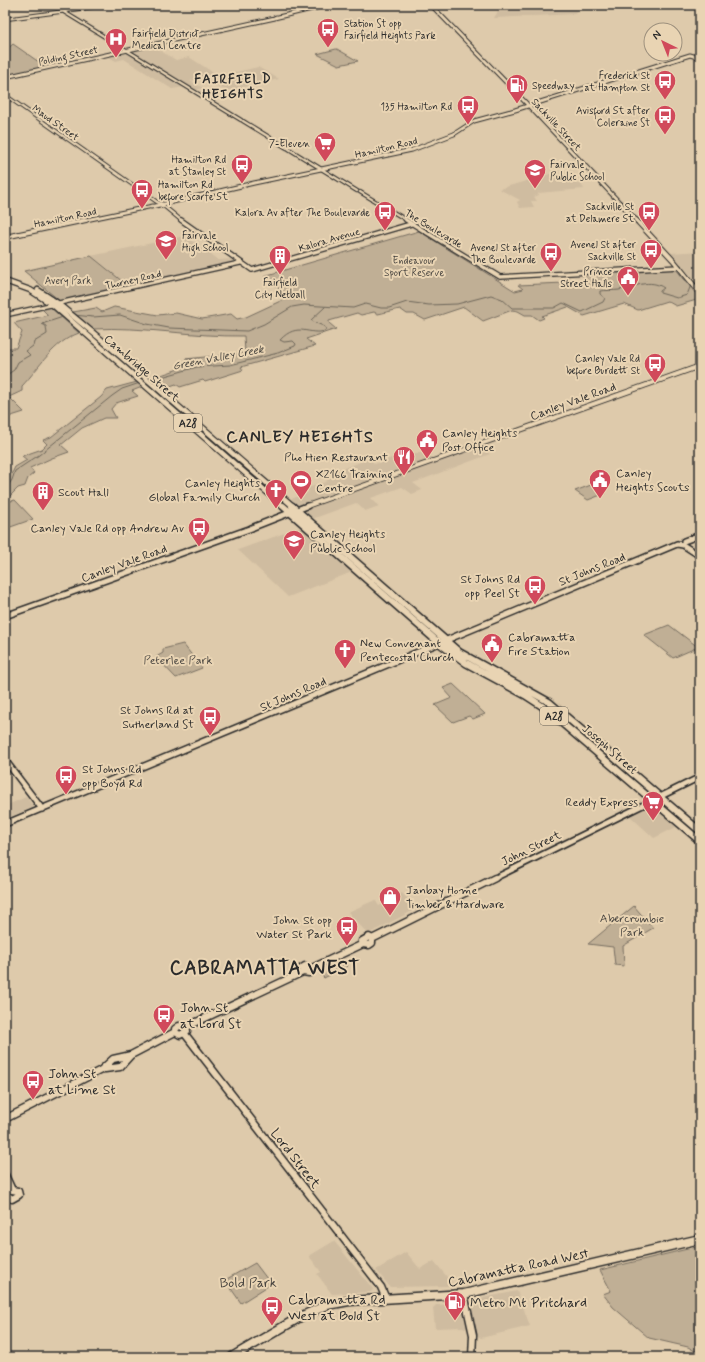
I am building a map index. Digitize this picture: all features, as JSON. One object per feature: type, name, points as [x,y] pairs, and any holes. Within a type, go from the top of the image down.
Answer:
[{"type":"main road","name":"Polding Street","points":[[5,77],[334,5]]},
{"type":"main road","name":"Sackville Street","points":[[431,5],[532,109],[679,267],[700,292]]},
{"type":"main road","name":"Hamilton Road","points":[[5,237],[412,150],[454,134],[474,121],[515,110],[689,55],[700,59]]},
{"type":"main road","points":[[515,110],[526,108],[532,109]]},
{"type":"main road","name":"A28","points":[[5,278],[38,290],[55,304]]},
{"type":"main road","name":"A28","points":[[5,281],[30,290],[55,304]]},
{"type":"main road","name":"Cambridge Street","points":[[55,304],[295,512],[442,642]]},
{"type":"main road","name":"Canley Vale Road","points":[[5,616],[250,528],[263,525],[295,512],[326,503],[332,499],[700,366]]},
{"type":"main road","points":[[700,535],[684,543],[700,556]]},
{"type":"main road","name":"St Johns Road","points":[[5,824],[677,544],[684,543]]},
{"type":"main road","name":"Joseph Street","points":[[442,642],[471,660],[533,692],[548,702],[700,831]]},
{"type":"main road","name":"Joseph Street","points":[[442,642],[466,663],[542,706],[700,841]]},
{"type":"main road","points":[[5,760],[42,809]]},
{"type":"main road","name":"Cabramatta Road West","points":[[232,1357],[300,1316],[317,1308],[339,1302],[464,1294],[700,1239]]},
{"type":"street","points":[[5,19],[64,12],[105,5]]},
{"type":"street","name":"The Boulevarde","points":[[64,12],[500,277],[679,267]]},
{"type":"street","name":"Maud Street","points":[[5,95],[162,204],[178,218],[252,270]]},
{"type":"street","name":"Kalora Avenue","points":[[252,270],[412,224]]},
{"type":"street","name":"Thorney Road","points":[[5,316],[240,262]]},
{"type":"street","name":"John Street","points":[[185,1030],[303,972],[309,973],[312,971],[312,968],[363,944],[370,945],[372,943],[372,939],[700,777]]},
{"type":"street","points":[[112,1065],[113,1059],[122,1060],[175,1032],[175,1029],[179,1026],[185,1030],[180,1035],[175,1032]]},
{"type":"street","name":"Lord Street","points":[[185,1030],[381,1287],[386,1299]]},
{"type":"street","points":[[5,1119],[112,1065],[120,1067],[122,1060]]},
{"type":"street","points":[[5,1175],[12,1190],[18,1191],[19,1195],[12,1199],[7,1197]]},
{"type":"street","points":[[464,1294],[473,1335],[472,1357]]},
{"type":"shaded area","points":[[502,5],[598,5],[595,10],[577,10],[575,14],[494,18]]},
{"type":"shaded area","points":[[152,46],[176,60],[189,57],[217,75],[190,81],[203,88],[192,91],[185,87],[172,89],[124,59],[116,61],[107,56]]},
{"type":"shaded area","points":[[258,67],[279,79],[226,91],[216,85],[229,82],[220,76]]},
{"type":"shaded area","name":"Fairvale Public School","points":[[550,174],[558,178],[563,176],[577,184],[581,184],[584,189],[538,193],[539,195],[534,197],[537,201],[531,201],[534,207],[520,208],[517,202],[520,200],[499,189]]},
{"type":"shaded area","name":"Fairvale High School","points":[[185,236],[218,260],[232,259],[235,261],[128,286],[91,256]]},
{"type":"shaded area","points":[[700,251],[700,279],[694,279],[670,253]]},
{"type":"shaded area","points":[[478,446],[490,454],[413,483],[422,490],[412,494],[402,487],[371,498],[379,506],[365,511],[356,503],[312,519],[300,505],[295,505],[289,500],[309,492],[305,489],[328,481],[322,476],[369,459],[375,464],[403,454],[408,457],[424,451],[436,461]]},
{"type":"shaded area","name":"Canley Heights Public School","points":[[301,527],[316,543],[352,572],[288,597],[238,550]]},
{"type":"shaded area","points":[[26,797],[34,807],[5,819],[5,806]]},
{"type":"shaded area","points":[[648,807],[654,808],[676,827],[654,838],[630,816]]},
{"type":"shaded area","points":[[402,893],[415,906],[416,909],[370,933],[366,932],[348,912],[375,900],[379,906]]},
{"type":"shaded area","points":[[334,1241],[373,1289],[371,1292],[332,1294],[317,1274],[321,1272],[309,1256]]},
{"type":"shaded area","points":[[406,1252],[420,1269],[434,1261],[452,1283],[448,1286],[390,1287],[376,1270]]},
{"type":"shaded area","points":[[517,1291],[530,1326],[481,1338],[463,1327],[435,1328],[433,1308],[436,1305],[455,1304],[460,1306],[472,1303],[477,1299]]},
{"type":"green space","points":[[13,44],[46,67],[5,76],[5,51]]},
{"type":"green space","points":[[337,49],[358,61],[339,65],[317,54]]},
{"type":"green space","name":"Endeavour Sport Reserve","points":[[419,231],[515,291],[523,289],[518,285],[587,282],[583,274],[676,269],[700,299],[676,306],[667,301],[638,310],[624,304],[584,316],[568,307],[542,316],[544,318],[539,320],[532,315],[525,315],[518,311],[512,310],[483,321],[464,307],[425,320],[414,314],[407,314],[400,309],[378,314],[374,312],[361,315],[357,313],[329,321],[329,323],[336,329],[306,339],[315,346],[241,367],[243,370],[205,382],[203,380],[180,387],[176,384],[161,389],[150,379],[187,366],[199,360],[185,359],[245,353],[244,336],[206,335],[112,328],[93,329],[73,312],[96,308],[102,312],[114,307],[158,315],[176,313],[202,319],[231,314],[237,319],[246,317],[289,297],[264,276]]},
{"type":"green space","name":"Avery Park","points":[[91,256],[128,286],[60,301],[24,271]]},
{"type":"green space","points":[[50,307],[79,333],[70,337],[54,349],[22,386],[22,391],[9,397],[24,412],[5,418],[5,357],[9,355],[5,353],[5,348],[16,348],[22,332],[14,323],[48,315],[42,309]]},
{"type":"green space","points":[[137,382],[142,387],[132,391],[138,396],[116,403],[111,409],[116,418],[104,418],[82,428],[61,445],[69,452],[30,468],[34,473],[28,478],[25,486],[18,488],[8,498],[11,501],[15,500],[33,519],[5,529],[5,477],[12,473],[15,467],[27,460],[22,456],[42,449],[47,444],[43,440],[51,437],[101,397],[107,390]]},
{"type":"green space","points":[[595,485],[606,493],[588,500],[575,491]]},
{"type":"green space","points":[[669,625],[698,647],[673,658],[644,635]]},
{"type":"green space","name":"Peterlee Park","points":[[183,644],[202,668],[176,678],[156,657],[163,653],[163,649]]},
{"type":"green space","points":[[453,684],[485,714],[473,719],[469,716],[453,722],[435,705],[452,698],[443,688]]},
{"type":"green space","name":"Abercrombie Park","points":[[634,906],[653,928],[623,946],[624,966],[615,965],[613,947],[588,944]]},
{"type":"green space","points":[[341,959],[347,966],[324,978],[317,971]]},
{"type":"green space","points":[[700,1246],[700,1354],[688,1347],[649,1338],[613,1307],[603,1294],[611,1291],[600,1270]]},
{"type":"green space","name":"Bold Park","points":[[255,1263],[271,1284],[241,1303],[225,1280]]},
{"type":"waterway","points":[[694,284],[700,282]]},
{"type":"waterway","points":[[74,315],[93,317],[120,315],[147,324],[169,328],[247,331],[264,324],[292,307],[304,305],[353,308],[365,304],[381,308],[389,308],[407,302],[429,305],[457,304],[491,295],[502,299],[512,308],[554,308],[563,303],[582,312],[603,302],[605,298],[600,294],[600,291],[619,290],[648,283],[659,285],[664,288],[660,291],[660,293],[677,298],[687,295],[691,285]]},
{"type":"waterway","name":"Green Valley Creek","points":[[151,380],[197,367],[230,365],[278,353],[295,346],[296,344],[293,341],[284,342],[280,340],[292,331],[325,331],[326,328],[311,320],[325,307]]},
{"type":"waterway","points":[[5,376],[14,370],[18,362],[30,355],[26,351],[33,346],[34,342],[47,334],[46,326],[42,324],[63,317]]},
{"type":"waterway","name":"Green Valley Creek","points":[[5,490],[12,480],[15,471],[39,455],[112,396],[122,389],[140,383]]},
{"type":"place","name":"Station St opp Fairfield Heights Park","points":[[328,48]]},
{"type":"place","name":"Fairfield District Medical Centre","points":[[116,58]]},
{"type":"place","name":"Frederick St at Hampton St","points":[[665,100]]},
{"type":"place","name":"Speedway","points":[[517,104]]},
{"type":"place","name":"135 Hamilton Rd","points":[[468,126]]},
{"type":"place","name":"Avisford St after Coleraine St","points":[[665,136]]},
{"type":"place","name":"7-Eleven","points":[[325,162]]},
{"type":"place","name":"Hamilton Rd at Stanley St","points":[[242,184]]},
{"type":"place","name":"Fairvale Public School","points":[[535,190]]},
{"type":"place","name":"Hamilton Rd before Scarfe St","points":[[142,210]]},
{"type":"place","name":"Kalora Av after The Boulevarde","points":[[385,232]]},
{"type":"place","name":"Sackville St at Delamere St","points":[[649,232]]},
{"type":"place","name":"Fairvale High School","points":[[166,260]]},
{"type":"place","name":"Avenel St after Sackville St","points":[[651,270]]},
{"type":"place","name":"Avenel St after The Boulevarde","points":[[551,272]]},
{"type":"place","name":"Fairfield City Netball","points":[[280,276]]},
{"type":"place","name":"Prince Street Halls","points":[[628,296]]},
{"type":"place","name":"Canley Vale Rd before Burdett St","points":[[655,384]]},
{"type":"place","name":"Canley Heights Post Office","points":[[427,460]]},
{"type":"place","name":"Pho Hien Restaurant","points":[[404,476]]},
{"type":"place","name":"X2166 Training Centre","points":[[301,500]]},
{"type":"place","name":"Canley Heights Scouts","points":[[600,500]]},
{"type":"place","name":"Canley Heights Global Family Church","points":[[276,510]]},
{"type":"place","name":"Scout Hall","points":[[43,512]]},
{"type":"place","name":"Canley Vale Rd opp Andrew Av","points":[[199,548]]},
{"type":"place","name":"Canley Heights Public School","points":[[294,560]]},
{"type":"place","name":"St Johns Rd opp Peel St","points":[[535,606]]},
{"type":"place","name":"Cabramatta Fire Station","points":[[492,664]]},
{"type":"place","name":"New Convenant Pentecostal Church","points":[[345,670]]},
{"type":"place","name":"St Johns Rd at Sutherland St","points":[[210,736]]},
{"type":"place","name":"St Johns Rd opp Boyd Rd","points":[[66,796]]},
{"type":"place","name":"Reddy Express","points":[[653,822]]},
{"type":"place","name":"Janbay Home Timber & Hardware","points":[[390,916]]},
{"type":"place","name":"John St opp Water St Park","points":[[347,946]]},
{"type":"place","name":"John St at Lord St","points":[[164,1034]]},
{"type":"place","name":"John St at Lime St","points":[[33,1100]]},
{"type":"place","name":"Metro Mt Pritchard","points":[[455,1322]]},
{"type":"place","name":"Cabramatta Rd West at Bold St","points":[[272,1326]]},
{"type":"district","name":"FAIRFIELD HEIGHTS","points":[[233,86]]},
{"type":"district","name":"CANLEY HEIGHTS","points":[[300,436]]},
{"type":"district","name":"CABRAMATTA WEST","points":[[265,967]]}]
